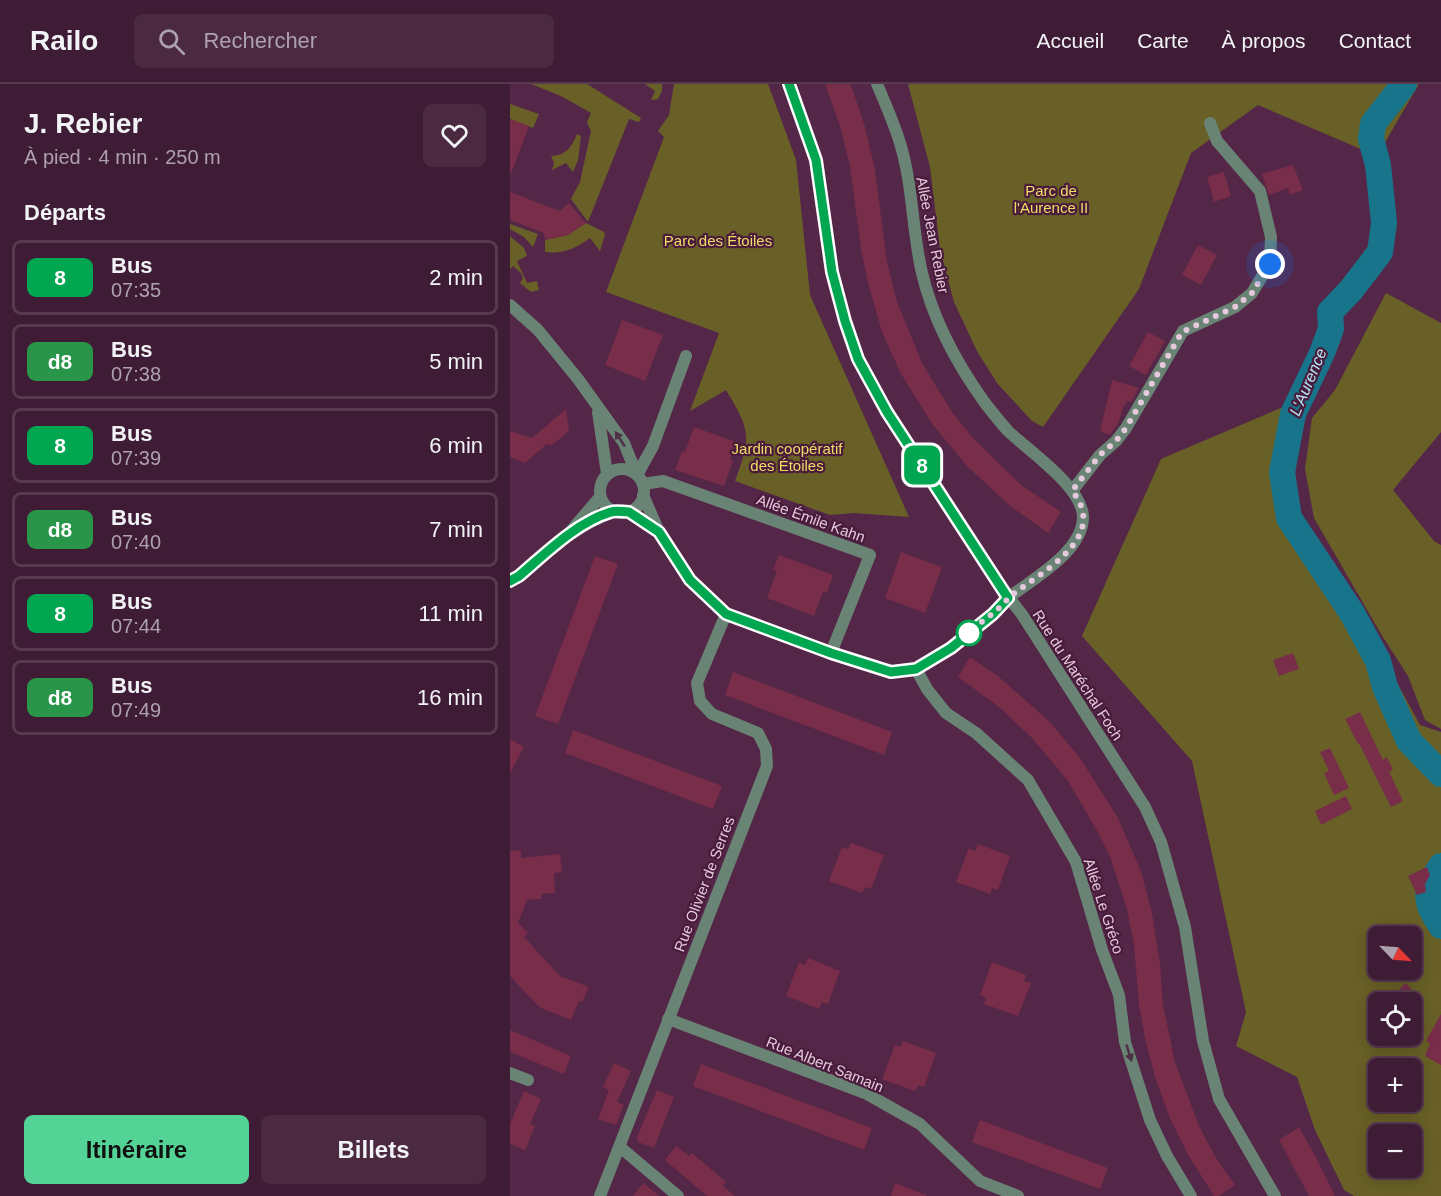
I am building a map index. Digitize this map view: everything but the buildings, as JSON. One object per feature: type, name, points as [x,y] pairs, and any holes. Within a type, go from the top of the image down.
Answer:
[{"type":"street","name":"Rue du Maréchal Foch","points":[[789,84],[816,160],[832,272],[858,359],[887,412],[1008,598],[1023,616],[1145,807],[1161,842],[1185,927],[1203,1041],[1219,1099],[1275,1196]]},
{"type":"street","name":"Allée Jean Rebier","points":[[877,84],[901,144],[921,272],[932,308],[946,340],[985,403],[1008,430],[1072,491],[1082,507],[1083,518],[1081,532],[1070,550],[1008,598],[993,614],[951,648],[916,669]]},
{"type":"street","points":[[1072,491],[1100,455],[1116,441],[1126,428],[1182,332],[1235,307],[1252,293],[1270,264],[1271,237],[1260,191],[1217,141],[1210,123]]},
{"type":"street","points":[[510,305],[538,330],[564,360],[624,443],[659,532],[690,580],[726,614],[831,653],[891,672],[916,669]]},
{"type":"street","points":[[641,485],[627,469],[617,469],[607,474],[601,483],[600,496],[605,505],[621,513],[629,512],[638,505],[641,485],[653,446],[686,356]]},
{"type":"street","points":[[597,408],[607,474]]},
{"type":"street","name":"Allée Émile Kahn","points":[[641,485],[663,481],[870,555],[831,653]]},
{"type":"street","points":[[510,581],[519,576],[570,532],[600,496]]},
{"type":"street","points":[[570,532],[613,511]]},
{"type":"street","points":[[629,512],[659,532]]},
{"type":"street","name":"Rue Olivier de Serres","points":[[600,1196],[767,766],[766,749],[758,733],[712,714],[700,701],[697,683],[726,614]]},
{"type":"street","name":"Allée Le Gréco","points":[[916,669],[927,689],[946,713],[976,733],[1028,780],[1076,862],[1102,950],[1119,995],[1125,1042],[1150,1120],[1167,1156],[1191,1196]]},
{"type":"street","name":"Rue Albert Samain","points":[[668,1018],[867,1094],[920,1124],[980,1181],[1018,1196]]},
{"type":"street","points":[[510,1073],[528,1080]]},
{"type":"street","points":[[620,1147],[678,1196]]},
{"type":"green space","points":[[531,84],[587,84],[641,118],[639,122],[629,119],[588,222],[571,199],[580,182],[591,131],[587,122],[591,113],[561,96]]},
{"type":"green space","points":[[645,84],[662,84],[662,91],[658,99],[651,100],[655,91]]},
{"type":"green space","name":"Parc des Étoiles","points":[[674,84],[768,84],[796,160],[810,295],[909,517],[854,513],[830,515],[735,481],[744,454],[746,434],[740,415],[726,390],[690,411],[719,333],[606,292],[664,137],[658,131],[669,115]]},
{"type":"green space","name":"Parc de l'Aurence II","points":[[908,84],[1419,84],[1377,156],[1258,105],[1191,153],[1139,289],[1043,427],[1032,421],[997,383],[977,351],[954,302],[940,249],[930,167]]},
{"type":"green space","points":[[510,104],[539,114],[533,128],[510,119]]},
{"type":"green space","points":[[577,134],[581,136],[578,160],[573,172],[566,163],[552,170],[554,163],[551,156],[567,150]]},
{"type":"green space","points":[[586,223],[604,232],[600,251],[590,238],[569,250],[545,252],[545,240],[568,235]]},
{"type":"green space","points":[[510,224],[538,234],[533,247],[524,237],[510,229]]},
{"type":"green space","points":[[510,236],[524,248],[527,256],[517,261],[527,283],[537,281],[539,290],[531,292],[520,283],[523,278],[521,273],[513,266],[510,269]]},
{"type":"green space","points":[[1386,293],[1441,323],[1441,432],[1393,490],[1434,541],[1441,545],[1441,729],[1425,720],[1408,676],[1314,518],[1305,469],[1312,418],[1335,390]]},
{"type":"green space","points":[[1302,399],[1294,485],[1301,522],[1381,653],[1420,725],[1441,732],[1441,1196],[1354,1196],[1344,1190],[1315,1130],[1297,1077],[1236,1046],[1246,1012],[1192,761],[1082,636],[1161,459]]},
{"type":"waterway","name":"L'Aurence","points":[[1404,84],[1373,124],[1371,139],[1378,165],[1384,223],[1380,252],[1351,290],[1330,312],[1331,329],[1293,414],[1282,472],[1289,518],[1352,613],[1378,661],[1385,687],[1409,741],[1441,774]]},
{"type":"waterway","name":"L'Aurence","points":[[1441,866],[1431,883],[1428,896],[1431,909],[1441,926]]},
{"type":"bus line","name":"8","points":[[510,581],[519,576],[570,532],[613,511],[629,512],[659,532],[690,580],[726,614],[831,653],[891,672],[916,669],[951,648],[993,614],[1008,598],[887,412],[858,359],[832,272],[816,160],[789,84]]},
{"type":"route","points":[[969,633],[967,634],[993,614],[1008,598],[1070,550],[1081,532],[1083,518],[1082,507],[1072,491],[1100,455],[1116,441],[1126,428],[1182,332],[1235,307],[1252,293],[1270,264]]},
{"type":"park label","name":"Jardin coopératif des Étoiles","points":[[787,456]]}]
